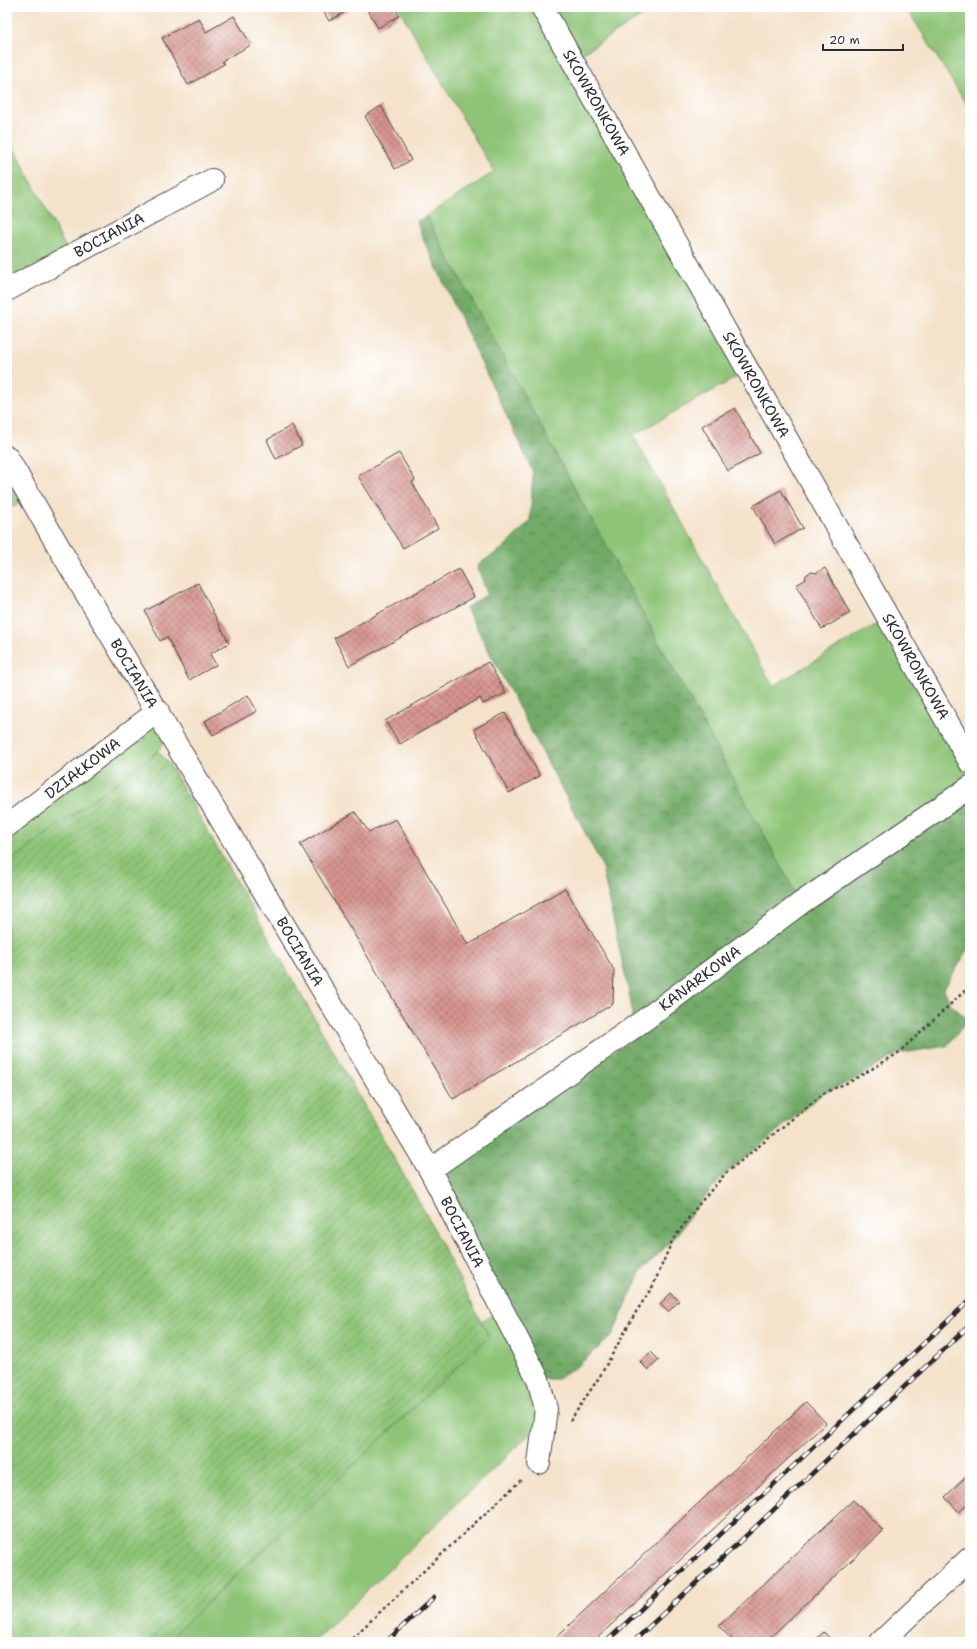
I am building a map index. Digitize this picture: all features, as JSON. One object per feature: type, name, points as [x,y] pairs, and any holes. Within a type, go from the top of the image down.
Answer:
[{"type":"street","name":"SKOWRONKOWA","points":[[542,7],[970,762]]},
{"type":"street","name":"BOCIANIA","points":[[7,290],[212,180]]},
{"type":"street","name":"BOCIANIA","points":[[7,457],[68,563],[158,711],[430,1170],[538,1379],[546,1409],[539,1463]]},
{"type":"street","name":"DZIAŁKOWA","points":[[7,826],[158,711]]},
{"type":"street","name":"KANARKOWA","points":[[430,1170],[647,1018],[801,904],[970,787]]},
{"type":"street","points":[[881,1642],[970,1558]]},
{"type":"path","points":[[570,1422],[600,1376],[636,1312],[653,1286],[672,1242],[699,1204],[726,1173],[824,1093],[853,1080],[897,1054],[970,986]]},
{"type":"path","points":[[348,1642],[539,1463]]},
{"type":"green space","points":[[398,7],[656,7],[572,60],[748,371],[633,435],[773,686],[888,617],[970,762],[970,787],[801,903],[426,216],[494,172]]},
{"type":"green space","points":[[906,7],[970,7],[970,110]]},
{"type":"green space","points":[[7,134],[70,256],[7,290]]},
{"type":"green space","points":[[426,216],[801,903],[970,787],[970,949],[944,989],[951,1004],[968,1020],[947,1046],[897,1054],[853,1080],[824,1093],[726,1173],[699,1204],[672,1241],[641,1271],[612,1336],[576,1367],[557,1379],[538,1379],[430,1170],[633,1039],[631,1003],[601,863],[466,608],[487,594],[477,565],[502,549],[530,521],[533,472],[423,239],[417,221]]},
{"type":"green space","points":[[7,457],[31,499],[7,509]]},
{"type":"green space","points":[[158,711],[171,733],[158,751],[7,864],[7,826]]},
{"type":"green space","points":[[158,751],[170,765],[426,1214],[489,1337],[166,1642],[7,1642],[7,864]]},
{"type":"green space","points":[[503,1310],[538,1379],[538,1426],[314,1642],[166,1642],[489,1337],[481,1321]]},
{"type":"building","points":[[321,7],[354,7],[329,21]]},
{"type":"building","points":[[366,7],[395,7],[399,16],[378,28]]},
{"type":"building","points":[[234,16],[251,45],[222,61],[224,64],[188,85],[162,38],[199,18],[206,32]]},
{"type":"building","points":[[381,106],[411,160],[395,169],[365,116]]},
{"type":"building","points":[[735,408],[760,453],[728,471],[702,426]]},
{"type":"building","points":[[292,425],[302,445],[276,459],[267,440]]},
{"type":"building","points":[[399,453],[415,480],[412,482],[438,528],[403,548],[358,476]]},
{"type":"building","points":[[781,490],[803,528],[775,544],[753,506]]},
{"type":"building","points":[[825,568],[850,613],[822,629],[796,585],[805,580],[806,575],[811,572],[816,573]]},
{"type":"building","points":[[459,569],[474,597],[349,666],[334,638]]},
{"type":"building","points":[[198,583],[229,643],[210,654],[216,665],[189,680],[167,637],[160,641],[145,611]]},
{"type":"building","points":[[488,662],[506,693],[483,704],[480,698],[400,744],[385,721]]},
{"type":"building","points":[[248,695],[257,711],[213,735],[205,721]]},
{"type":"building","points":[[505,713],[540,776],[509,793],[474,729]]},
{"type":"building","points":[[355,812],[369,832],[396,819],[468,945],[565,888],[614,970],[613,1004],[453,1099],[300,844]]},
{"type":"building","points":[[671,1293],[679,1301],[668,1312],[660,1304]]},
{"type":"building","points":[[651,1352],[659,1360],[648,1370],[640,1362]]},
{"type":"building","points":[[806,1402],[826,1423],[593,1642],[551,1642]]},
{"type":"building","points":[[970,1473],[970,1502],[959,1512],[945,1497]]},
{"type":"building","points":[[853,1500],[883,1531],[765,1642],[734,1642],[719,1626]]},
{"type":"building","points":[[824,1632],[833,1642],[813,1642]]},
{"type":"railway","points":[[606,1642],[970,1300]]},
{"type":"railway","points":[[633,1642],[970,1325]]},
{"type":"railway","points":[[386,1642],[434,1597]]}]
